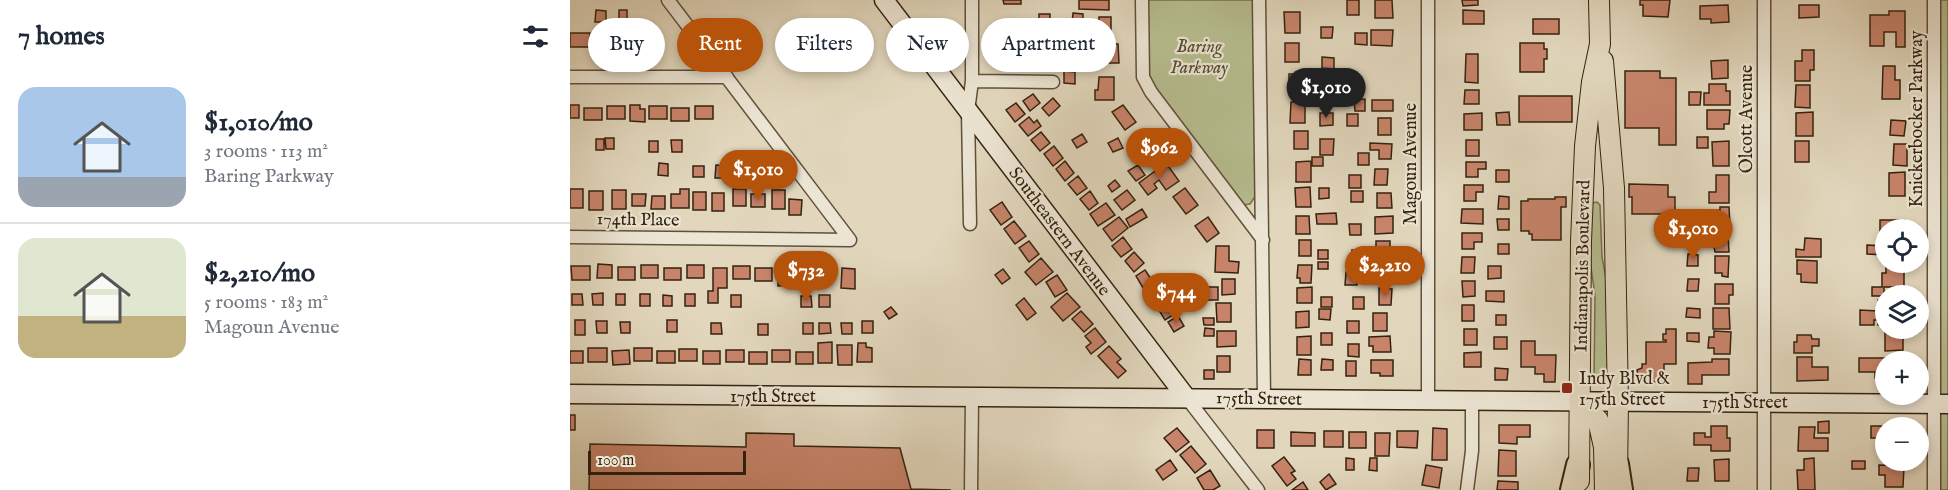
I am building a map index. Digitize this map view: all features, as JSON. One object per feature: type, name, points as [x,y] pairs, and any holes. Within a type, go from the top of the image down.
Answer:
[{"type":"highway","points":[[1617,464],[1619,490]]},
{"type":"highway","points":[[1572,490],[1578,465]]},
{"type":"main road","name":"Indianapolis Boulevard","points":[[1580,490],[1578,465],[1584,188],[1592,82],[1599,44],[1599,0]]},
{"type":"main road","name":"Indianapolis Boulevard","points":[[1599,44],[1603,57],[1614,188],[1617,464]]},
{"type":"main road","points":[[1587,131],[1610,131]]},
{"type":"main road","points":[[1584,188],[1614,188]]},
{"type":"main road","points":[[1579,401],[1598,420],[1605,447],[1605,490]]},
{"type":"street","points":[[668,0],[727,77]]},
{"type":"street","name":"Southeastern Avenue","points":[[884,0],[1258,490]]},
{"type":"street","points":[[970,224],[968,111],[972,81],[972,0]]},
{"type":"street","points":[[1142,0],[1143,77],[1151,92],[1263,240]]},
{"type":"street","points":[[1259,0],[1264,398]]},
{"type":"street","name":"Magoun Avenue","points":[[1428,0],[1428,399]]},
{"type":"street","name":"Olcott Avenue","points":[[1764,0],[1764,490]]},
{"type":"street","name":"Knickerbocker Parkway","points":[[1934,0],[1941,404],[1934,490]]},
{"type":"street","points":[[570,77],[727,77]]},
{"type":"street","name":"174th Place","points":[[570,237],[850,240],[727,77]]},
{"type":"street","points":[[972,81],[1053,82]]},
{"type":"street","name":"175th Street","points":[[570,394],[1941,404]]},
{"type":"street","points":[[971,490],[972,398]]},
{"type":"street","points":[[1467,490],[1472,451],[1472,400]]},
{"type":"green space","name":"Baring Parkway","points":[[1145,0],[1254,0],[1256,195],[1250,204],[1243,205],[1156,93],[1146,72]]},
{"type":"green space","points":[[1938,0],[1948,0],[1948,490],[1937,490]]},
{"type":"green space","points":[[1597,202],[1600,205],[1602,257],[1609,295],[1609,380],[1594,379],[1595,295],[1588,247],[1592,203]]},
{"type":"building","points":[[1003,0],[1021,0],[1021,4],[1004,4]]},
{"type":"building","points":[[1079,0],[1109,0],[1109,10],[1079,9]]},
{"type":"building","points":[[1347,0],[1359,0],[1359,15],[1347,15]]},
{"type":"building","points":[[1375,0],[1392,0],[1393,18],[1375,18]]},
{"type":"building","points":[[1462,0],[1478,0],[1478,5],[1463,6]]},
{"type":"building","points":[[1640,0],[1670,0],[1668,17],[1643,16],[1643,5],[1640,5]]},
{"type":"building","points":[[1728,5],[1729,22],[1711,23],[1711,19],[1700,19],[1700,6]]},
{"type":"building","points":[[1799,5],[1819,5],[1819,17],[1799,18]]},
{"type":"building","points":[[596,10],[606,11],[606,18],[595,18]]},
{"type":"building","points":[[619,10],[627,10],[627,18],[619,18]]},
{"type":"building","points":[[1463,10],[1484,11],[1484,24],[1463,24]]},
{"type":"building","points":[[1889,11],[1905,11],[1905,47],[1896,47],[1896,32],[1884,32],[1884,46],[1870,46],[1870,15],[1889,15]]},
{"type":"building","points":[[1284,12],[1300,12],[1300,33],[1285,33]]},
{"type":"building","points":[[1073,13],[1083,14],[1083,18],[1073,18]]},
{"type":"building","points":[[1039,14],[1050,14],[1050,18],[1039,18]]},
{"type":"building","points":[[1533,19],[1559,19],[1559,34],[1533,34]]},
{"type":"building","points":[[1321,27],[1333,27],[1332,38],[1321,38]]},
{"type":"building","points":[[1371,30],[1393,30],[1392,46],[1371,45]]},
{"type":"building","points":[[570,33],[588,33],[588,47],[570,47]]},
{"type":"building","points":[[1355,33],[1367,33],[1367,45],[1355,44]]},
{"type":"building","points":[[1285,43],[1299,43],[1299,62],[1285,62]]},
{"type":"building","points":[[1520,43],[1544,43],[1544,49],[1547,49],[1547,59],[1544,59],[1544,72],[1520,72]]},
{"type":"building","points":[[1116,44],[1118,44],[1119,63],[1116,63]]},
{"type":"building","points":[[1802,50],[1814,50],[1814,70],[1810,70],[1810,81],[1795,81],[1795,61],[1802,61]]},
{"type":"building","points":[[1466,54],[1478,54],[1478,83],[1465,82]]},
{"type":"building","points":[[1322,57],[1334,58],[1334,69],[1322,68]]},
{"type":"building","points":[[1728,60],[1728,78],[1712,79],[1711,61]]},
{"type":"building","points":[[1883,66],[1895,66],[1895,80],[1900,80],[1900,99],[1882,99]]},
{"type":"building","points":[[1625,71],[1660,71],[1660,78],[1676,78],[1676,145],[1659,145],[1659,128],[1625,128]]},
{"type":"building","points":[[1064,72],[1075,72],[1075,84],[1064,83]]},
{"type":"building","points":[[1289,74],[1310,74],[1310,92],[1289,92]]},
{"type":"building","points":[[1099,77],[1114,77],[1114,100],[1095,100]]},
{"type":"building","points":[[1709,84],[1726,84],[1726,91],[1730,91],[1730,105],[1704,105],[1704,93],[1709,93]]},
{"type":"building","points":[[1796,85],[1810,85],[1810,108],[1795,107]]},
{"type":"building","points":[[1465,90],[1479,90],[1479,104],[1464,104]]},
{"type":"building","points":[[1689,92],[1701,92],[1700,105],[1689,105]]},
{"type":"building","points":[[1033,94],[1040,103],[1030,111],[1023,101]]},
{"type":"building","points":[[1519,96],[1572,96],[1572,122],[1519,122]]},
{"type":"building","points":[[1053,98],[1060,106],[1049,116],[1042,108]]},
{"type":"building","points":[[1365,99],[1365,111],[1355,111],[1354,100]]},
{"type":"building","points":[[1372,100],[1393,100],[1393,111],[1372,111]]},
{"type":"building","points":[[1291,102],[1305,102],[1305,123],[1290,123]]},
{"type":"building","points":[[1016,103],[1025,114],[1015,122],[1006,110]]},
{"type":"building","points":[[570,105],[579,105],[579,118],[570,118]]},
{"type":"building","points":[[630,105],[640,105],[640,109],[645,109],[645,122],[630,121]]},
{"type":"building","points":[[1123,105],[1136,122],[1125,130],[1112,112]]},
{"type":"building","points":[[607,106],[625,106],[625,119],[607,119]]},
{"type":"building","points":[[649,106],[667,106],[667,119],[649,119]]},
{"type":"building","points":[[695,106],[713,106],[713,119],[695,119]]},
{"type":"building","points":[[584,108],[602,108],[602,120],[584,120]]},
{"type":"building","points":[[671,108],[689,108],[689,121],[671,121]]},
{"type":"building","points":[[1707,110],[1730,110],[1729,124],[1724,124],[1724,129],[1707,129]]},
{"type":"building","points":[[1509,112],[1510,125],[1497,125],[1496,113]]},
{"type":"building","points":[[1813,112],[1813,136],[1796,136],[1796,113]]},
{"type":"building","points":[[1320,113],[1333,113],[1333,125],[1320,126]]},
{"type":"building","points":[[1482,113],[1482,130],[1464,130],[1464,114]]},
{"type":"building","points":[[1347,114],[1358,114],[1358,126],[1347,126]]},
{"type":"building","points":[[1029,117],[1034,123],[1037,120],[1041,126],[1028,136],[1019,125]]},
{"type":"building","points":[[1378,118],[1391,118],[1391,135],[1378,135]]},
{"type":"building","points":[[1891,120],[1906,121],[1904,136],[1890,135]]},
{"type":"building","points":[[1294,131],[1308,131],[1308,149],[1294,149]]},
{"type":"building","points":[[1041,132],[1050,143],[1040,151],[1031,140]]},
{"type":"building","points":[[1082,134],[1087,142],[1077,148],[1072,140]]},
{"type":"building","points":[[1147,135],[1159,155],[1146,162],[1134,142]]},
{"type":"building","points":[[1697,137],[1708,137],[1708,148],[1697,148]]},
{"type":"building","points":[[605,138],[614,138],[614,149],[606,149]]},
{"type":"building","points":[[1118,138],[1123,148],[1113,152],[1108,143]]},
{"type":"building","points":[[596,139],[604,139],[604,150],[596,150]]},
{"type":"building","points":[[1320,139],[1334,139],[1333,155],[1320,155]]},
{"type":"building","points":[[671,140],[682,140],[682,152],[672,152]]},
{"type":"building","points":[[1466,140],[1479,140],[1479,156],[1466,156]]},
{"type":"building","points":[[649,141],[658,141],[658,152],[649,152]]},
{"type":"building","points":[[1729,141],[1729,166],[1713,166],[1712,142]]},
{"type":"building","points":[[1795,141],[1809,141],[1809,162],[1795,162]]},
{"type":"building","points":[[1370,143],[1392,144],[1391,159],[1379,159],[1379,150],[1370,150]]},
{"type":"building","points":[[1894,144],[1907,144],[1907,166],[1893,165]]},
{"type":"building","points":[[1054,146],[1063,158],[1053,166],[1044,154]]},
{"type":"building","points":[[1358,153],[1369,153],[1369,165],[1358,165]]},
{"type":"building","points":[[1312,157],[1323,157],[1323,166],[1312,166]]},
{"type":"building","points":[[1065,161],[1074,173],[1065,181],[1056,169]]},
{"type":"building","points":[[1311,161],[1311,182],[1296,182],[1296,162]]},
{"type":"building","points":[[1466,162],[1486,162],[1486,169],[1478,169],[1478,177],[1466,177]]},
{"type":"building","points":[[659,163],[668,164],[668,176],[658,175]]},
{"type":"building","points":[[1166,163],[1179,181],[1166,190],[1159,180],[1154,184],[1157,188],[1148,195],[1139,183]]},
{"type":"building","points":[[716,165],[726,166],[726,178],[715,178]]},
{"type":"building","points":[[1138,165],[1145,175],[1136,181],[1128,171]]},
{"type":"building","points":[[693,166],[704,166],[704,177],[693,177]]},
{"type":"building","points":[[1375,169],[1388,169],[1387,185],[1374,185]]},
{"type":"building","points":[[1496,170],[1509,170],[1509,182],[1496,182]]},
{"type":"building","points":[[738,172],[747,172],[747,183],[737,183]]},
{"type":"building","points":[[1905,172],[1905,196],[1889,196],[1889,173]]},
{"type":"building","points":[[1349,175],[1361,175],[1361,188],[1349,188]]},
{"type":"building","points":[[1716,175],[1729,175],[1729,203],[1709,203],[1709,192],[1716,192]]},
{"type":"building","points":[[1078,176],[1087,188],[1077,195],[1068,184]]},
{"type":"building","points":[[1115,180],[1120,186],[1112,192],[1108,186]]},
{"type":"building","points":[[1629,184],[1668,185],[1668,197],[1675,197],[1675,214],[1632,214]]},
{"type":"building","points":[[1464,185],[1483,185],[1483,192],[1476,192],[1476,201],[1464,201]]},
{"type":"building","points":[[1310,187],[1311,207],[1296,207],[1295,188]]},
{"type":"building","points":[[1185,188],[1198,205],[1186,214],[1173,197]]},
{"type":"building","points":[[1319,188],[1329,188],[1329,198],[1319,199]]},
{"type":"building","points":[[570,189],[583,189],[583,208],[570,208]]},
{"type":"building","points":[[680,189],[689,189],[689,208],[671,208],[671,194],[680,194]]},
{"type":"building","points":[[733,189],[746,189],[746,206],[733,206]]},
{"type":"building","points":[[612,190],[626,190],[626,209],[612,209]]},
{"type":"building","points":[[772,190],[785,190],[785,209],[772,209]]},
{"type":"building","points":[[1127,190],[1135,200],[1122,210],[1114,200]]},
{"type":"building","points":[[589,191],[603,191],[603,210],[589,210]]},
{"type":"building","points":[[1090,191],[1098,203],[1089,210],[1080,199]]},
{"type":"building","points":[[1351,191],[1363,191],[1363,202],[1351,202]]},
{"type":"building","points":[[693,192],[706,192],[706,210],[693,210]]},
{"type":"building","points":[[712,193],[724,193],[724,211],[712,211]]},
{"type":"building","points":[[1377,193],[1391,193],[1392,208],[1377,208]]},
{"type":"building","points":[[632,194],[646,194],[645,206],[632,206]]},
{"type":"building","points":[[751,194],[765,194],[765,207],[751,207]]},
{"type":"building","points":[[652,196],[665,196],[665,209],[651,209]]},
{"type":"building","points":[[1499,196],[1509,197],[1509,209],[1498,209]]},
{"type":"building","points":[[1555,197],[1566,197],[1566,207],[1561,207],[1561,240],[1532,240],[1532,234],[1529,234],[1529,231],[1521,231],[1521,201],[1555,199]]},
{"type":"building","points":[[789,199],[802,200],[801,215],[789,215]]},
{"type":"building","points":[[1002,202],[1012,217],[1001,225],[990,210]]},
{"type":"building","points":[[1106,203],[1115,215],[1098,226],[1090,214]]},
{"type":"building","points":[[1720,207],[1729,207],[1730,226],[1711,226],[1711,211],[1720,210]]},
{"type":"building","points":[[1142,209],[1147,217],[1130,227],[1126,219]]},
{"type":"building","points":[[1462,209],[1483,209],[1483,224],[1461,223]]},
{"type":"building","points":[[1336,213],[1337,224],[1317,224],[1316,214]]},
{"type":"building","points":[[1296,216],[1309,216],[1310,234],[1296,234]]},
{"type":"building","points":[[1393,216],[1393,233],[1375,234],[1375,217]]},
{"type":"building","points":[[1119,217],[1128,228],[1112,241],[1103,229]]},
{"type":"building","points":[[1208,217],[1219,233],[1207,242],[1195,226]]},
{"type":"building","points":[[1497,219],[1509,219],[1509,230],[1498,230]]},
{"type":"building","points":[[1014,221],[1026,236],[1015,244],[1004,229]]},
{"type":"building","points":[[1349,224],[1361,224],[1361,235],[1350,235]]},
{"type":"building","points":[[1462,233],[1482,233],[1482,242],[1474,242],[1474,249],[1462,249]]},
{"type":"building","points":[[1714,234],[1728,234],[1729,252],[1715,252],[1714,247],[1710,247],[1710,239],[1715,239]]},
{"type":"building","points":[[1123,237],[1132,249],[1121,257],[1112,246]]},
{"type":"building","points":[[1805,238],[1821,239],[1821,257],[1796,257],[1796,249],[1804,250]]},
{"type":"building","points":[[1299,240],[1311,240],[1311,256],[1299,256]]},
{"type":"building","points":[[1029,241],[1039,254],[1029,262],[1019,248]]},
{"type":"building","points":[[1376,241],[1390,241],[1390,257],[1376,257]]},
{"type":"building","points":[[1498,244],[1509,244],[1509,254],[1498,254]]},
{"type":"building","points":[[1867,245],[1875,245],[1875,254],[1867,254]]},
{"type":"building","points":[[1216,246],[1229,246],[1229,261],[1239,262],[1238,273],[1215,272]]},
{"type":"building","points":[[1318,250],[1328,250],[1328,259],[1318,259]]},
{"type":"building","points":[[1352,250],[1362,250],[1362,261],[1353,261]]},
{"type":"building","points":[[1134,252],[1144,263],[1134,272],[1125,261]]},
{"type":"building","points":[[1688,254],[1698,255],[1698,266],[1687,266]]},
{"type":"building","points":[[1715,256],[1729,256],[1728,277],[1722,276],[1722,273],[1715,273]]},
{"type":"building","points":[[1462,257],[1475,257],[1474,273],[1461,273]]},
{"type":"building","points":[[1041,258],[1053,272],[1036,285],[1025,272]]},
{"type":"building","points":[[1797,260],[1817,261],[1817,283],[1801,282],[1801,274],[1797,274]]},
{"type":"building","points":[[1318,262],[1328,262],[1328,269],[1318,269]]},
{"type":"building","points":[[598,264],[612,265],[612,278],[597,278]]},
{"type":"building","points":[[641,265],[658,265],[658,278],[641,278]]},
{"type":"building","points":[[687,265],[704,265],[704,278],[687,278]]},
{"type":"building","points":[[1298,265],[1312,265],[1311,283],[1300,283],[1300,278],[1297,278]]},
{"type":"building","points":[[571,266],[590,266],[590,280],[572,280]]},
{"type":"building","points":[[733,266],[750,266],[750,279],[733,279]]},
{"type":"building","points":[[778,266],[792,266],[792,285],[778,286]]},
{"type":"building","points":[[816,266],[832,266],[832,278],[816,278]]},
{"type":"building","points":[[1375,266],[1388,266],[1387,280],[1375,280]]},
{"type":"building","points":[[1488,266],[1501,266],[1501,278],[1488,279]]},
{"type":"building","points":[[618,267],[635,267],[635,280],[618,280]]},
{"type":"building","points":[[664,268],[681,268],[681,280],[664,280]]},
{"type":"building","points":[[713,268],[727,268],[727,288],[718,288],[718,303],[708,303],[708,291],[713,291]]},
{"type":"building","points":[[755,268],[772,268],[772,281],[755,281]]},
{"type":"building","points":[[798,268],[812,268],[812,282],[798,281]]},
{"type":"building","points":[[842,268],[855,269],[855,289],[841,288]]},
{"type":"building","points":[[1003,269],[1010,278],[1002,284],[995,275]]},
{"type":"building","points":[[1145,270],[1153,282],[1143,288],[1136,276]]},
{"type":"building","points":[[1346,272],[1358,272],[1357,285],[1345,285]]},
{"type":"building","points":[[1882,273],[1904,273],[1904,285],[1882,285]]},
{"type":"building","points":[[1057,275],[1067,290],[1055,297],[1046,282]]},
{"type":"building","points":[[1222,279],[1235,279],[1235,294],[1222,295]]},
{"type":"building","points":[[1688,279],[1699,279],[1698,291],[1687,291]]},
{"type":"building","points":[[1462,281],[1475,281],[1475,296],[1463,297]]},
{"type":"building","points":[[1157,284],[1166,296],[1154,304],[1146,292]]},
{"type":"building","points":[[1715,284],[1733,284],[1733,295],[1729,295],[1729,304],[1715,304]]},
{"type":"building","points":[[1206,287],[1218,287],[1218,300],[1206,300]]},
{"type":"building","points":[[1312,287],[1312,303],[1297,303],[1297,288]]},
{"type":"building","points":[[1872,287],[1875,287],[1875,296],[1872,296]]},
{"type":"building","points":[[1379,288],[1392,289],[1391,305],[1379,305]]},
{"type":"building","points":[[1486,291],[1504,291],[1504,302],[1486,301]]},
{"type":"building","points":[[603,293],[603,305],[593,305],[592,294]]},
{"type":"building","points":[[1067,293],[1080,307],[1063,321],[1051,307]]},
{"type":"building","points":[[572,294],[582,294],[583,305],[572,305]]},
{"type":"building","points":[[616,294],[625,294],[625,305],[616,305]]},
{"type":"building","points":[[640,294],[650,294],[650,306],[640,306]]},
{"type":"building","points":[[685,294],[695,294],[695,306],[685,306]]},
{"type":"building","points":[[663,295],[672,296],[672,306],[663,306]]},
{"type":"building","points":[[731,295],[741,295],[741,307],[731,307]]},
{"type":"building","points":[[819,295],[830,295],[830,307],[819,307]]},
{"type":"building","points":[[801,296],[811,296],[812,307],[801,307]]},
{"type":"building","points":[[1321,297],[1332,297],[1332,307],[1321,307]]},
{"type":"building","points":[[1353,297],[1364,297],[1364,309],[1353,309]]},
{"type":"building","points":[[1024,298],[1036,313],[1027,320],[1016,305]]},
{"type":"building","points":[[1168,301],[1171,306],[1176,303],[1181,310],[1165,320],[1157,307]]},
{"type":"building","points":[[1216,303],[1231,303],[1231,322],[1217,322]]},
{"type":"building","points":[[1462,305],[1474,305],[1474,321],[1462,321]]},
{"type":"building","points":[[891,307],[897,314],[889,319],[884,312]]},
{"type":"building","points":[[1687,308],[1700,309],[1700,318],[1686,317]]},
{"type":"building","points":[[1713,308],[1729,308],[1730,329],[1713,329]]},
{"type":"building","points":[[1319,309],[1331,309],[1330,320],[1319,319]]},
{"type":"building","points":[[1860,310],[1875,311],[1874,325],[1860,325]]},
{"type":"building","points":[[1081,311],[1093,324],[1084,332],[1072,319]]},
{"type":"building","points":[[1309,311],[1309,327],[1296,328],[1296,312]]},
{"type":"building","points":[[1373,313],[1387,313],[1387,331],[1373,331]]},
{"type":"building","points":[[1496,315],[1506,315],[1506,325],[1496,325]]},
{"type":"building","points":[[1178,316],[1184,326],[1174,332],[1168,322]]},
{"type":"building","points":[[1203,318],[1214,318],[1214,325],[1204,325]]},
{"type":"building","points":[[575,320],[585,320],[585,335],[575,335]]},
{"type":"building","points":[[667,320],[677,320],[677,332],[667,332]]},
{"type":"building","points":[[596,321],[607,321],[607,333],[597,333]]},
{"type":"building","points":[[862,321],[873,321],[873,333],[862,333]]},
{"type":"building","points":[[1347,321],[1359,321],[1359,333],[1347,333]]},
{"type":"building","points":[[620,322],[630,322],[630,333],[621,333]]},
{"type":"building","points":[[711,323],[721,323],[722,334],[711,334]]},
{"type":"building","points":[[803,323],[813,323],[813,334],[803,334]]},
{"type":"building","points":[[819,323],[830,323],[831,333],[819,334]]},
{"type":"building","points":[[841,323],[852,323],[852,334],[842,334]]},
{"type":"building","points":[[758,324],[768,324],[768,335],[758,335]]},
{"type":"building","points":[[1095,328],[1106,342],[1091,354],[1086,347],[1091,343],[1085,336]]},
{"type":"building","points":[[1205,328],[1214,329],[1214,336],[1204,336]]},
{"type":"building","points":[[1464,329],[1477,329],[1477,345],[1464,345]]},
{"type":"building","points":[[1666,329],[1676,329],[1676,364],[1664,364],[1664,382],[1639,382],[1637,370],[1642,368],[1642,364],[1646,364],[1646,342],[1666,342],[1663,340],[1663,334],[1666,334]]},
{"type":"building","points":[[1217,331],[1236,331],[1236,346],[1217,347]]},
{"type":"building","points":[[1714,331],[1731,332],[1730,354],[1714,354],[1714,348],[1708,348],[1709,337],[1714,337]]},
{"type":"building","points":[[1321,333],[1332,333],[1332,345],[1321,345]]},
{"type":"building","points":[[1687,333],[1699,333],[1699,342],[1687,341]]},
{"type":"building","points":[[1797,335],[1811,335],[1812,339],[1819,339],[1819,346],[1812,346],[1812,353],[1794,353],[1794,342],[1797,342]]},
{"type":"building","points":[[1311,336],[1311,355],[1297,355],[1297,337]]},
{"type":"building","points":[[1390,336],[1391,352],[1373,352],[1373,346],[1369,346],[1369,337]]},
{"type":"building","points":[[1494,337],[1507,337],[1507,349],[1494,349]]},
{"type":"building","points":[[1885,339],[1903,339],[1903,350],[1885,351]]},
{"type":"building","points":[[1521,341],[1535,341],[1535,355],[1556,355],[1555,382],[1544,382],[1544,374],[1535,374],[1535,367],[1521,367]]},
{"type":"building","points":[[832,342],[832,363],[818,363],[818,343]]},
{"type":"building","points":[[858,343],[866,343],[866,347],[872,348],[872,362],[857,362]]},
{"type":"building","points":[[1348,344],[1359,344],[1359,357],[1348,356]]},
{"type":"building","points":[[837,345],[852,345],[852,365],[838,365]]},
{"type":"building","points":[[1109,346],[1121,359],[1117,362],[1126,371],[1118,378],[1098,356]]},
{"type":"building","points":[[588,348],[607,348],[607,362],[588,362]]},
{"type":"building","points":[[634,348],[652,348],[652,361],[634,361]]},
{"type":"building","points":[[679,349],[697,349],[697,361],[679,361]]},
{"type":"building","points":[[629,350],[630,364],[613,365],[612,351]]},
{"type":"building","points":[[726,350],[744,350],[744,362],[726,362]]},
{"type":"building","points":[[772,350],[790,350],[790,362],[772,362]]},
{"type":"building","points":[[570,351],[583,351],[583,363],[570,363]]},
{"type":"building","points":[[657,351],[675,351],[675,363],[657,363]]},
{"type":"building","points":[[703,351],[720,351],[720,364],[703,364]]},
{"type":"building","points":[[749,352],[767,352],[767,364],[749,364]]},
{"type":"building","points":[[796,352],[813,352],[813,364],[796,364]]},
{"type":"building","points":[[1481,352],[1481,367],[1464,367],[1464,353]]},
{"type":"building","points":[[1217,356],[1230,356],[1230,372],[1217,372]]},
{"type":"building","points":[[1797,357],[1812,357],[1812,367],[1828,367],[1828,380],[1797,381]]},
{"type":"building","points":[[1859,358],[1875,358],[1875,372],[1859,372]]},
{"type":"building","points":[[1299,359],[1311,360],[1311,375],[1298,375]]},
{"type":"building","points":[[1322,359],[1333,360],[1333,370],[1321,370]]},
{"type":"building","points":[[1712,359],[1729,359],[1729,375],[1702,375],[1702,384],[1688,384],[1688,363],[1712,362]]},
{"type":"building","points":[[1371,360],[1393,360],[1393,376],[1371,373]]},
{"type":"building","points":[[1346,361],[1356,361],[1356,376],[1346,376]]},
{"type":"building","points":[[1495,368],[1508,369],[1507,380],[1495,380]]},
{"type":"building","points":[[1204,370],[1214,370],[1214,379],[1204,379]]},
{"type":"building","points":[[570,415],[575,415],[575,430],[570,430]]},
{"type":"building","points":[[1829,421],[1829,433],[1818,433],[1818,422]]},
{"type":"building","points":[[1499,425],[1530,425],[1530,437],[1517,437],[1517,444],[1499,443]]},
{"type":"building","points":[[1711,426],[1727,426],[1730,451],[1711,451],[1711,445],[1694,445],[1694,433],[1705,433],[1705,437],[1711,437]]},
{"type":"building","points":[[1871,426],[1875,426],[1875,438],[1871,438]]},
{"type":"building","points":[[1799,427],[1815,427],[1814,438],[1828,438],[1828,451],[1798,451]]},
{"type":"building","points":[[1177,428],[1189,442],[1176,452],[1164,438]]},
{"type":"building","points":[[1433,428],[1447,429],[1447,460],[1432,460]]},
{"type":"building","points":[[1257,430],[1274,430],[1274,448],[1257,448]]},
{"type":"building","points":[[1324,431],[1343,431],[1343,447],[1324,447]]},
{"type":"building","points":[[1397,431],[1418,431],[1417,448],[1397,447]]},
{"type":"building","points":[[1291,432],[1315,433],[1315,446],[1291,446]]},
{"type":"building","points":[[1349,432],[1366,432],[1366,448],[1349,448]]},
{"type":"building","points":[[746,433],[794,434],[794,446],[900,448],[911,489],[951,490],[589,490],[590,444],[746,447]]},
{"type":"building","points":[[1375,433],[1390,433],[1389,456],[1375,456]]},
{"type":"building","points":[[1191,446],[1206,464],[1195,473],[1180,455]]},
{"type":"building","points":[[1499,450],[1516,451],[1516,476],[1498,476]]},
{"type":"building","points":[[1284,457],[1295,471],[1291,473],[1296,479],[1287,486],[1272,466]]},
{"type":"building","points":[[1346,458],[1354,459],[1354,470],[1346,470]]},
{"type":"building","points":[[1370,458],[1377,458],[1377,471],[1369,470]]},
{"type":"building","points":[[1814,458],[1815,490],[1798,490],[1797,470],[1804,470],[1804,459]]},
{"type":"building","points":[[1729,459],[1729,481],[1715,481],[1714,460]]},
{"type":"building","points":[[1170,460],[1177,470],[1163,480],[1156,470]]},
{"type":"building","points":[[1852,461],[1865,461],[1865,469],[1852,469]]},
{"type":"building","points":[[1426,465],[1442,468],[1439,488],[1422,485]]},
{"type":"building","points":[[1688,468],[1699,468],[1698,481],[1687,481]]},
{"type":"building","points":[[1210,470],[1220,486],[1213,490],[1204,490],[1197,478]]},
{"type":"building","points":[[1879,471],[1904,471],[1903,487],[1885,487],[1885,475],[1879,475]]},
{"type":"building","points":[[1329,474],[1336,484],[1326,490],[1320,482]]},
{"type":"building","points":[[1498,481],[1518,482],[1518,490],[1497,490]]},
{"type":"building","points":[[1303,482],[1308,490],[1292,490]]},
{"type":"place","name":"Indy Blvd & 175th Street","points":[[1567,388]]}]
